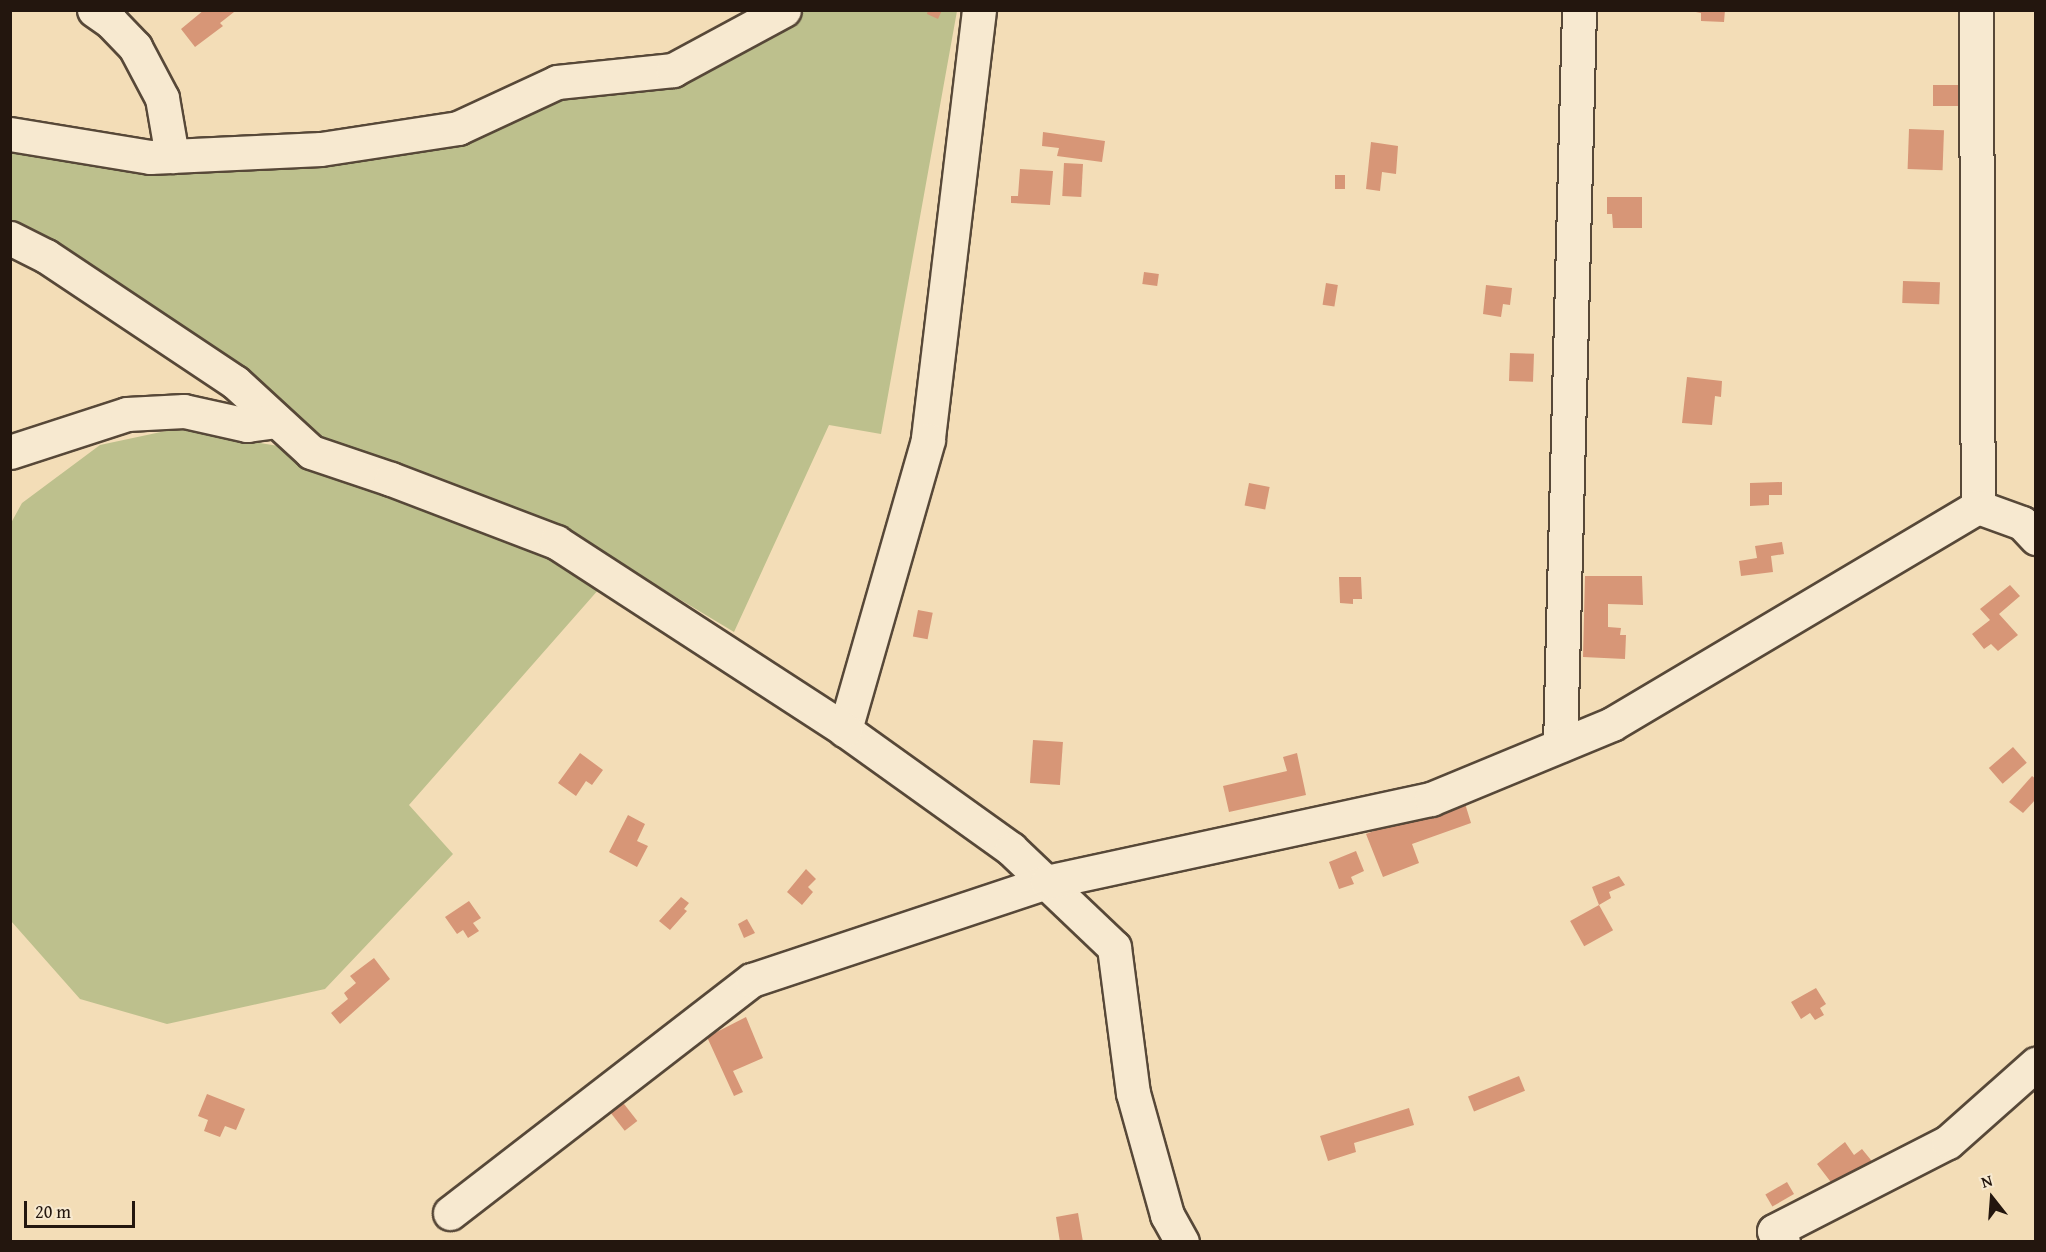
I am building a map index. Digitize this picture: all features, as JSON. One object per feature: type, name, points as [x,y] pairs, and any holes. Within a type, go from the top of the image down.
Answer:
[{"type":"street","points":[[94,10],[111,22],[135,47],[162,98],[172,156]]},
{"type":"street","points":[[10,134],[150,157],[321,149],[458,128],[557,82],[673,70],[784,10]]},
{"type":"street","points":[[845,730],[928,440],[979,10]]},
{"type":"street","points":[[1560,745],[1579,10]]},
{"type":"street","points":[[1976,10],[1978,507]]},
{"type":"street","points":[[10,238],[46,256],[235,382],[311,452],[391,479],[556,542],[845,730],[1011,849],[1114,947],[1133,1093],[1167,1215],[1182,1242]]},
{"type":"street","points":[[10,452],[127,414],[184,411],[247,425],[277,421]]},
{"type":"street","points":[[450,1213],[752,980],[1047,882],[1431,799],[1611,724],[1978,507]]},
{"type":"street","points":[[1978,507],[2022,523],[2036,538]]},
{"type":"street","points":[[1784,1242],[1774,1231],[1948,1142],[2036,1064]]},
{"type":"green space","points":[[784,11],[957,11],[881,434],[829,425],[734,632],[621,564],[409,805],[453,854],[325,989],[167,1024],[80,999],[11,921],[11,523],[22,503],[100,445],[175,429],[309,451],[11,238],[10,134],[150,157],[458,128],[557,82],[673,70]]},
{"type":"building","points":[[204,10],[234,12],[220,23],[223,26],[195,47],[181,29]]},
{"type":"building","points":[[928,10],[942,10],[938,19],[927,14]]},
{"type":"building","points":[[1685,10],[1725,10],[1724,22],[1701,21],[1701,13]]},
{"type":"building","points":[[1933,85],[1965,85],[1965,106],[1933,106]]},
{"type":"building","points":[[1909,129],[1944,130],[1943,170],[1908,169]]},
{"type":"building","points":[[1043,132],[1105,141],[1102,162],[1057,156],[1059,148],[1042,146]]},
{"type":"building","points":[[1371,142],[1398,146],[1396,174],[1382,172],[1380,191],[1366,189]]},
{"type":"building","points":[[1064,163],[1083,164],[1081,197],[1062,196]]},
{"type":"building","points":[[1020,169],[1053,171],[1050,205],[1011,203],[1011,196],[1018,196]]},
{"type":"building","points":[[1335,175],[1345,175],[1345,189],[1335,189]]},
{"type":"building","points":[[1607,197],[1642,197],[1642,228],[1613,228],[1612,214],[1607,214]]},
{"type":"building","points":[[1144,272],[1159,274],[1157,286],[1142,284]]},
{"type":"building","points":[[1903,281],[1940,282],[1939,304],[1902,303]]},
{"type":"building","points":[[1326,283],[1338,285],[1334,307],[1323,305]]},
{"type":"building","points":[[1486,285],[1512,288],[1510,305],[1503,304],[1501,317],[1483,314]]},
{"type":"building","points":[[1510,353],[1534,354],[1533,382],[1509,381]]},
{"type":"building","points":[[1687,377],[1722,381],[1721,397],[1715,396],[1712,425],[1682,423]]},
{"type":"building","points":[[1782,482],[1782,495],[1769,495],[1769,505],[1750,506],[1750,483]]},
{"type":"building","points":[[1249,483],[1270,487],[1265,510],[1245,506]]},
{"type":"building","points":[[1782,542],[1784,554],[1771,556],[1773,572],[1741,576],[1739,561],[1757,558],[1755,546]]},
{"type":"building","points":[[1585,576],[1642,576],[1643,605],[1608,604],[1608,627],[1621,628],[1620,635],[1626,635],[1625,659],[1583,657]]},
{"type":"building","points":[[1339,577],[1361,577],[1362,599],[1353,599],[1353,604],[1340,603]]},
{"type":"building","points":[[2010,585],[2020,596],[1999,614],[2018,635],[1998,651],[1991,644],[1984,649],[1972,634],[1990,620],[1980,609]]},
{"type":"building","points":[[918,610],[933,613],[928,639],[913,637]]},
{"type":"building","points":[[1033,740],[1063,742],[1060,785],[1030,783]]},
{"type":"building","points":[[2013,747],[2027,763],[2003,784],[1989,768]]},
{"type":"building","points":[[580,753],[603,770],[592,785],[586,781],[576,796],[558,783]]},
{"type":"building","points":[[1297,753],[1306,795],[1229,812],[1223,786],[1287,771],[1283,757]]},
{"type":"building","points":[[2032,776],[2036,779],[2036,799],[2023,813],[2009,802]]},
{"type":"building","points":[[1463,797],[1471,823],[1412,844],[1419,863],[1383,877],[1366,834]]},
{"type":"building","points":[[628,815],[645,824],[637,841],[648,846],[637,867],[609,852]]},
{"type":"building","points":[[1356,851],[1364,871],[1351,877],[1354,884],[1339,889],[1329,862]]},
{"type":"building","points":[[806,869],[816,879],[808,887],[813,892],[802,905],[787,892]]},
{"type":"building","points":[[1619,876],[1625,885],[1609,892],[1611,898],[1599,905],[1592,887]]},
{"type":"building","points":[[681,897],[689,903],[684,909],[687,911],[670,930],[659,921]]},
{"type":"building","points":[[469,901],[481,918],[473,923],[479,931],[468,938],[463,930],[457,934],[445,917]]},
{"type":"building","points":[[1599,905],[1613,930],[1584,946],[1570,921]]},
{"type":"building","points":[[747,919],[755,933],[744,938],[738,924]]},
{"type":"building","points":[[374,958],[390,979],[340,1024],[331,1013],[348,999],[344,993],[356,983],[350,976]]},
{"type":"building","points":[[1816,988],[1826,1004],[1820,1008],[1824,1015],[1815,1020],[1810,1013],[1801,1019],[1791,1002]]},
{"type":"building","points":[[746,1017],[763,1058],[733,1071],[743,1092],[734,1096],[707,1037]]},
{"type":"building","points":[[1519,1076],[1525,1091],[1474,1111],[1468,1097]]},
{"type":"building","points":[[207,1094],[245,1109],[236,1130],[225,1126],[220,1137],[204,1131],[208,1120],[198,1116]]},
{"type":"building","points":[[617,1095],[637,1121],[625,1131],[604,1105]]},
{"type":"building","points":[[1409,1108],[1414,1125],[1354,1143],[1356,1152],[1328,1161],[1320,1136]]},
{"type":"building","points":[[1845,1142],[1854,1155],[1862,1149],[1879,1170],[1840,1194],[1817,1164]]},
{"type":"building","points":[[1787,1182],[1794,1194],[1772,1207],[1765,1194]]},
{"type":"building","points":[[1078,1213],[1083,1242],[1060,1242],[1056,1217]]}]
